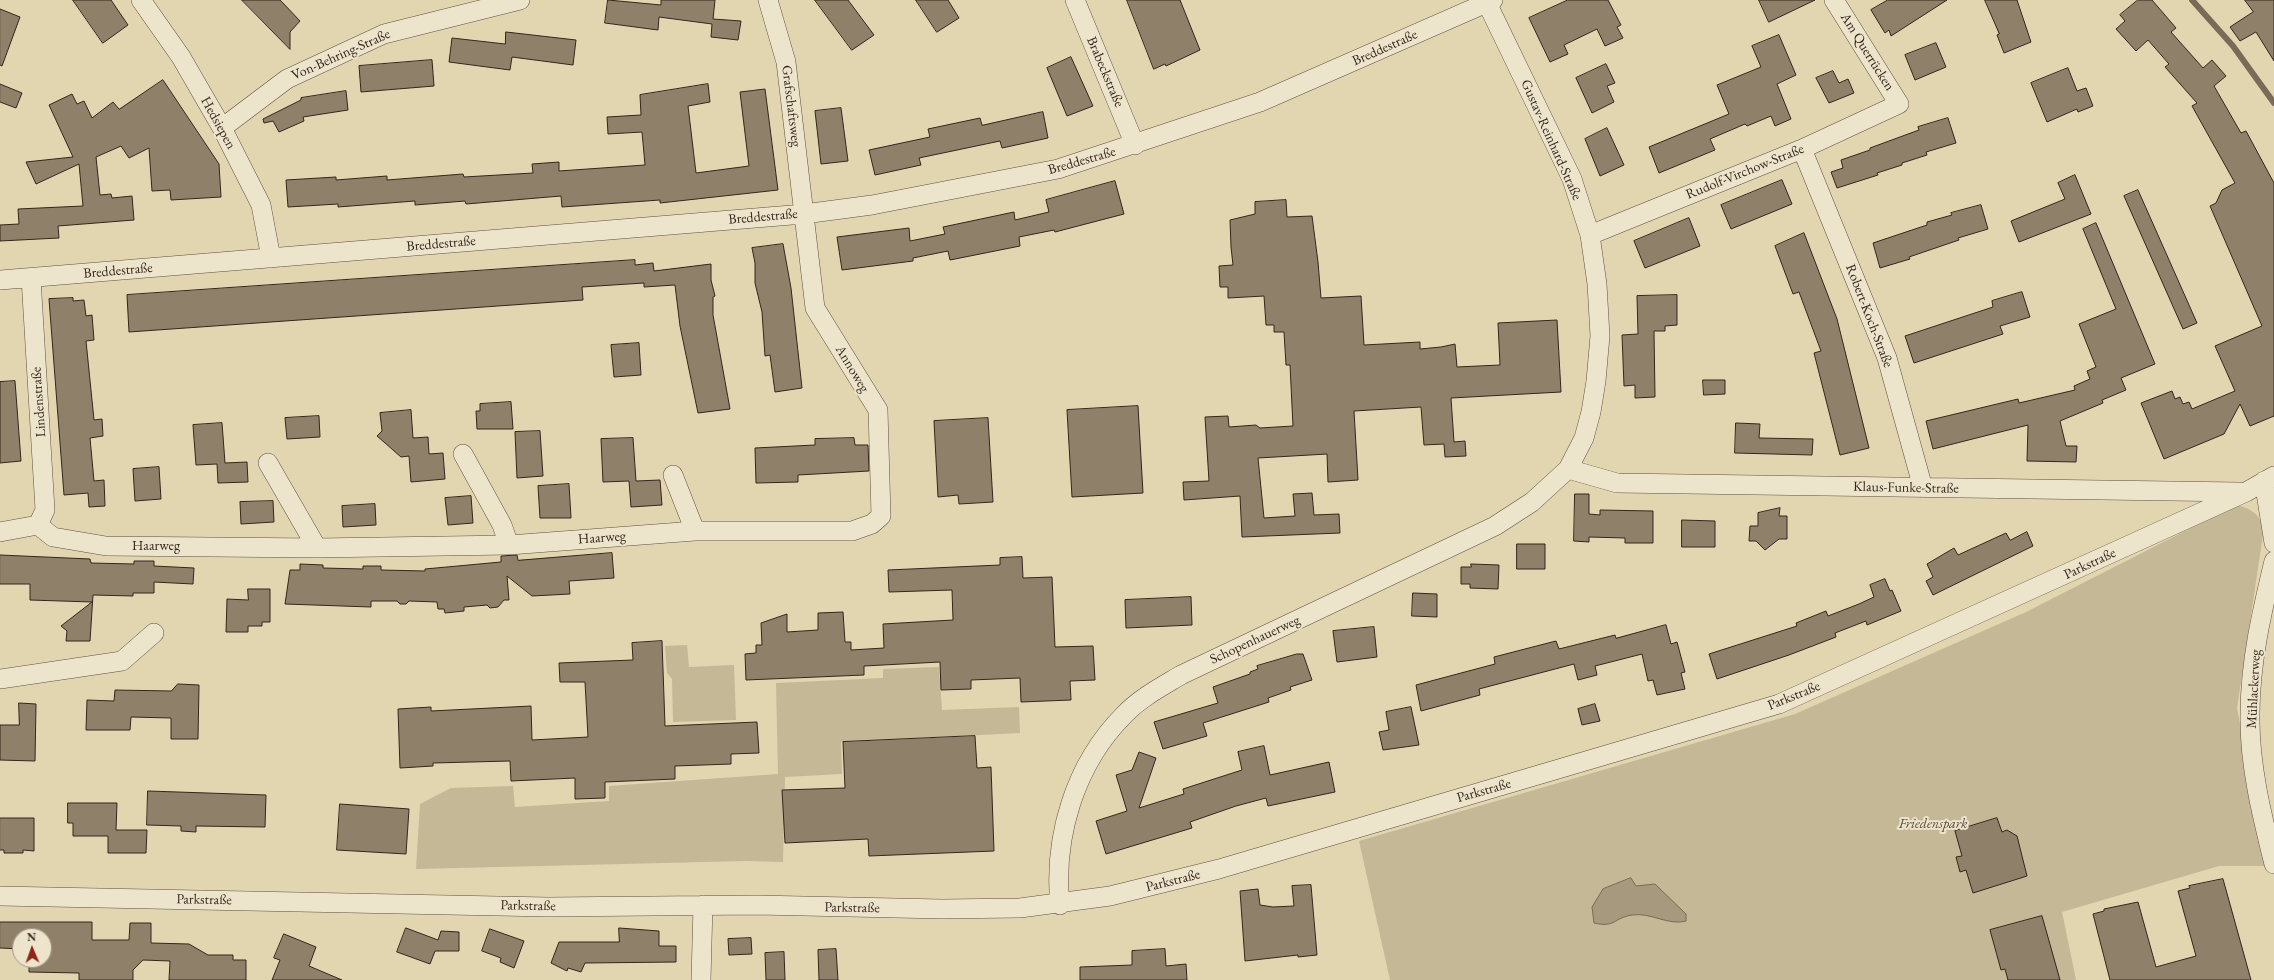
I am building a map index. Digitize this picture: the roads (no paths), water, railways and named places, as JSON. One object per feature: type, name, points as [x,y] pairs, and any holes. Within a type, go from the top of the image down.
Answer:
[{"type":"street","name":"Hedsiepen","points":[[141,0],[181,57],[222,128],[261,205],[271,258]]},
{"type":"street","name":"Von-Behring-Straße","points":[[222,128],[287,80],[384,34],[520,0]]},
{"type":"street","name":"Grafschaftsweg","points":[[768,0],[786,62],[804,214]]},
{"type":"street","name":"Brabeckstraße","points":[[1075,0],[1135,145]]},
{"type":"street","name":"Am Querrücken","points":[[1834,0],[1899,104]]},
{"type":"street","name":"Breddestraße","points":[[0,280],[804,214],[872,205],[1058,169],[1135,145],[1273,97],[1490,2]]},
{"type":"street","name":"Gustav-Reinhard-Straße","points":[[1490,2],[1572,179],[1590,235],[1598,284],[1599,359],[1591,412],[1584,438],[1568,469]]},
{"type":"street","name":"Rudolf-Virchow-Straße","points":[[1590,235],[1802,149],[1899,104]]},
{"type":"street","name":"Robert-Koch-Straße","points":[[1802,149],[1887,358],[1924,488]]},
{"type":"street","name":"Annoweg","points":[[804,214],[815,308],[878,410],[881,516],[872,524]]},
{"type":"street","name":"Lindenstraße","points":[[31,278],[46,510],[38,525]]},
{"type":"street","points":[[463,454],[502,525],[509,545]]},
{"type":"street","points":[[268,463],[317,548]]},
{"type":"street","name":"Klaus-Funke-Straße","points":[[1568,469],[1617,483],[2246,492]]},
{"type":"street","name":"Schopenhauerweg","points":[[1060,905],[1058,885],[1059,864],[1068,810],[1084,772],[1106,736],[1124,715],[1151,692],[1181,675],[1495,526],[1532,502],[1568,469]]},
{"type":"street","points":[[673,475],[694,531]]},
{"type":"street","points":[[2269,479],[2274,543]]},
{"type":"street","name":"Parkstraße","points":[[0,896],[548,907],[703,905],[942,909],[1020,908],[1060,905],[1110,896],[1219,869],[1779,704],[2246,492],[2269,479]]},
{"type":"street","name":"Haarweg","points":[[38,525],[53,537],[106,546],[317,548],[509,545],[694,531],[852,531],[872,524]]},
{"type":"street","points":[[0,532],[38,525]]},
{"type":"street","name":"Mühlackerweg","points":[[2274,561],[2257,634],[2250,714],[2255,769],[2274,864]]},
{"type":"street","points":[[0,679],[122,661],[154,633]]},
{"type":"street","points":[[701,980],[703,905]]},
{"type":"waterway","points":[[2192,0],[2233,46],[2274,103]]},
{"type":"park label","name":"Friedenspark","points":[[1933,824]]}]
